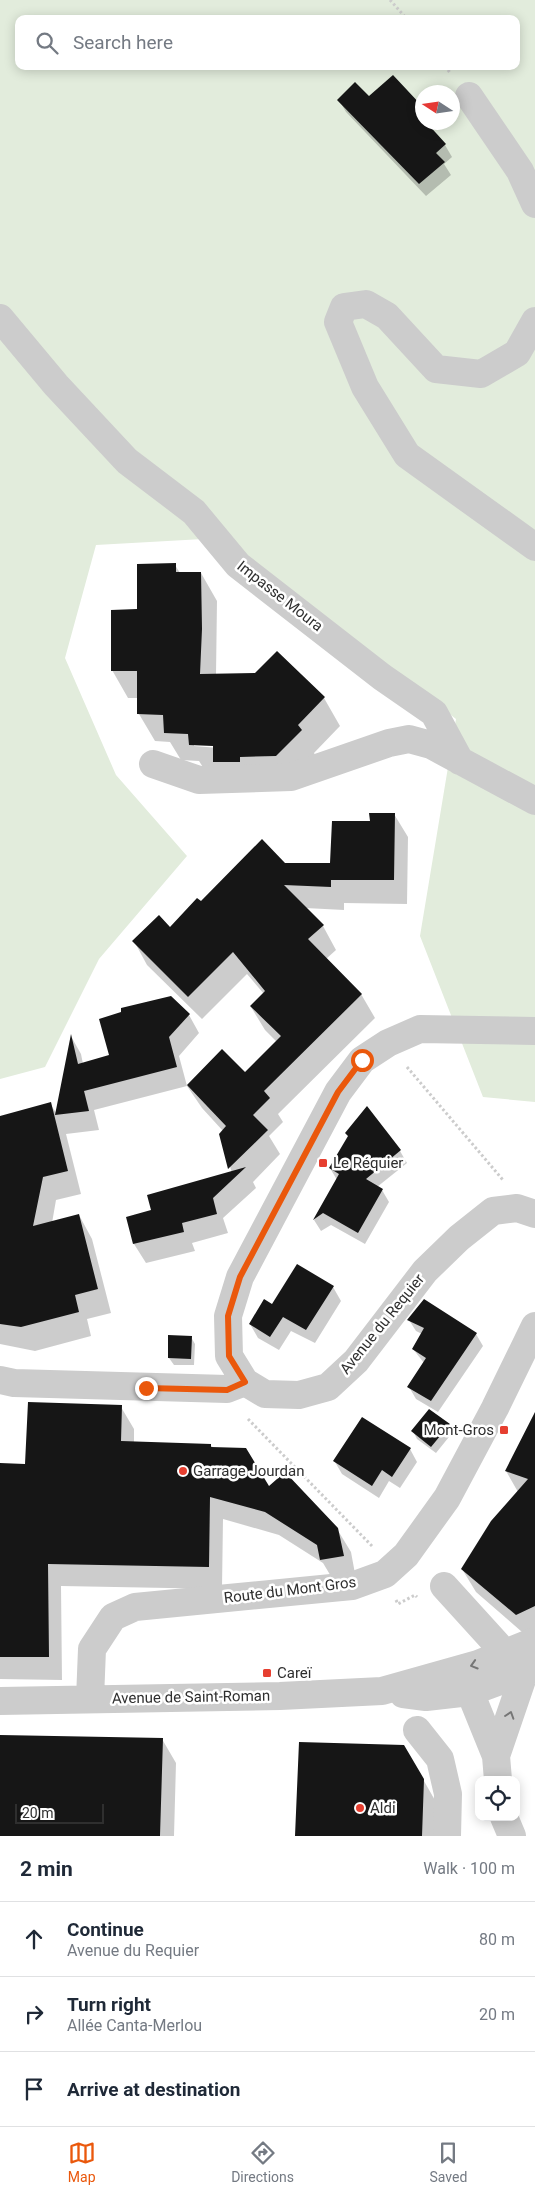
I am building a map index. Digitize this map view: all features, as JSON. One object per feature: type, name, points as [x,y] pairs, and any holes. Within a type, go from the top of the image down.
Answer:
[{"type":"street","points":[[468,96],[520,172],[535,204]]},
{"type":"street","points":[[535,321],[517,353],[481,374],[436,369],[387,316],[366,304],[344,307],[338,322],[364,387],[407,455],[535,547]]},
{"type":"street","name":"Impasse Moura","points":[[0,318],[56,385],[127,461],[194,512],[238,565],[382,677],[434,713],[460,761]]},
{"type":"street","points":[[154,764],[199,780],[291,777],[389,743],[409,739],[431,745],[535,801]]},
{"type":"street","name":"Avenue du Requier","points":[[535,1031],[420,1029],[388,1043],[362,1060],[338,1092],[240,1277],[228,1316],[229,1356],[236,1386],[265,1394],[299,1395],[328,1387],[356,1361],[425,1271],[459,1238],[493,1211],[517,1208],[535,1214]]},
{"type":"street","name":"Route du Mont Gros","points":[[90,1699],[92,1649],[112,1617],[135,1607],[352,1586],[385,1574],[406,1555],[448,1498],[535,1326]]},
{"type":"street","points":[[0,1380],[14,1383],[236,1386]]},
{"type":"street","points":[[444,1586],[507,1654],[529,1671],[497,1768]]},
{"type":"street","name":"Avenue de Saint-Roman","points":[[382,1691],[507,1654],[535,1641]]},
{"type":"street","name":"Avenue de Saint-Roman","points":[[0,1701],[280,1696],[382,1691],[426,1697],[470,1692],[529,1671]]},
{"type":"street","points":[[436,1676],[470,1692],[497,1768]]},
{"type":"street","points":[[417,1730],[440,1759],[448,1794],[447,1836]]},
{"type":"street","points":[[506,1821],[512,1836]]},
{"type":"path","points":[[390,0],[403,15]]},
{"type":"path","points":[[388,1043],[503,1180],[511,1182]]},
{"type":"path","points":[[236,1386],[250,1422],[379,1554],[398,1604],[415,1595],[421,1602]]},
{"type":"green space","points":[[0,0],[535,0],[535,1102],[483,1097],[420,936],[456,719],[221,538],[96,545],[65,658],[116,775],[187,856],[99,959],[45,1067],[0,1079]]},
{"type":"building","points":[[393,75],[415,99],[415,130],[433,130],[446,144],[436,153],[445,162],[419,184],[337,100],[355,82],[369,96]]},
{"type":"building","points":[[176,563],[176,572],[201,572],[202,629],[200,674],[255,673],[277,651],[325,697],[298,725],[302,730],[276,756],[240,757],[240,762],[213,762],[213,746],[189,745],[188,734],[164,733],[163,715],[137,714],[137,671],[111,671],[111,610],[137,609],[137,564]]},
{"type":"building","points":[[369,813],[395,813],[394,880],[331,880],[331,887],[284,885],[324,925],[308,939],[362,994],[264,1091],[270,1098],[253,1115],[268,1130],[228,1169],[219,1134],[226,1126],[187,1085],[222,1049],[245,1072],[281,1036],[250,1006],[265,991],[233,952],[188,997],[132,941],[159,915],[170,927],[197,898],[201,901],[262,839],[285,863],[330,863],[332,821],[370,821]]},
{"type":"building","points":[[171,996],[190,1014],[169,1037],[177,1067],[84,1091],[89,1111],[55,1115],[71,1034],[78,1064],[109,1055],[99,1019],[121,1012],[121,1008]]},
{"type":"building","points":[[51,1102],[68,1171],[43,1177],[33,1226],[79,1214],[98,1289],[75,1295],[79,1312],[21,1327],[0,1324],[0,1116]]},
{"type":"building","points":[[367,1106],[401,1150],[366,1179],[383,1189],[358,1233],[323,1213],[313,1220],[339,1174],[329,1168],[348,1136],[345,1133]]},
{"type":"building","points":[[246,1167],[213,1198],[217,1214],[182,1223],[184,1232],[133,1244],[126,1217],[151,1210],[147,1195]]},
{"type":"building","points":[[297,1264],[334,1286],[306,1330],[283,1317],[270,1337],[249,1324],[264,1299],[272,1304]]},
{"type":"building","points":[[424,1299],[477,1333],[431,1401],[407,1387],[426,1358],[412,1349],[424,1328],[407,1320]]},
{"type":"building","points":[[168,1335],[192,1336],[191,1359],[168,1358]]},
{"type":"building","points":[[28,1402],[122,1405],[121,1441],[211,1444],[211,1447],[246,1448],[269,1486],[285,1472],[338,1528],[344,1556],[320,1560],[317,1545],[265,1512],[210,1497],[209,1567],[48,1564],[49,1657],[0,1657],[0,1463],[25,1464]]},
{"type":"building","points":[[429,1409],[450,1424],[431,1447],[411,1431]]},
{"type":"building","points":[[535,1412],[535,1606],[516,1615],[461,1569],[491,1521],[528,1479],[505,1471]]},
{"type":"building","points":[[362,1417],[411,1448],[392,1477],[382,1470],[372,1486],[333,1461]]},
{"type":"building","points":[[0,1735],[163,1738],[160,1836],[0,1836]]},
{"type":"building","name":"Aldi","points":[[299,1742],[404,1745],[424,1779],[422,1836],[295,1836]]},
{"type":"place","name":"Le Réquier","points":[[323,1163]]},
{"type":"place","name":"Mont-Gros","points":[[504,1430]]},
{"type":"place","name":"Garrage Jourdan","points":[[183,1471]]},
{"type":"place","name":"Careï","points":[[267,1673]]},
{"type":"place","name":"Aldi","points":[[360,1808]]},
{"type":"route","points":[[146,1388],[227,1390],[245,1382],[229,1356],[228,1316],[240,1277],[338,1092],[362,1060]]}]
